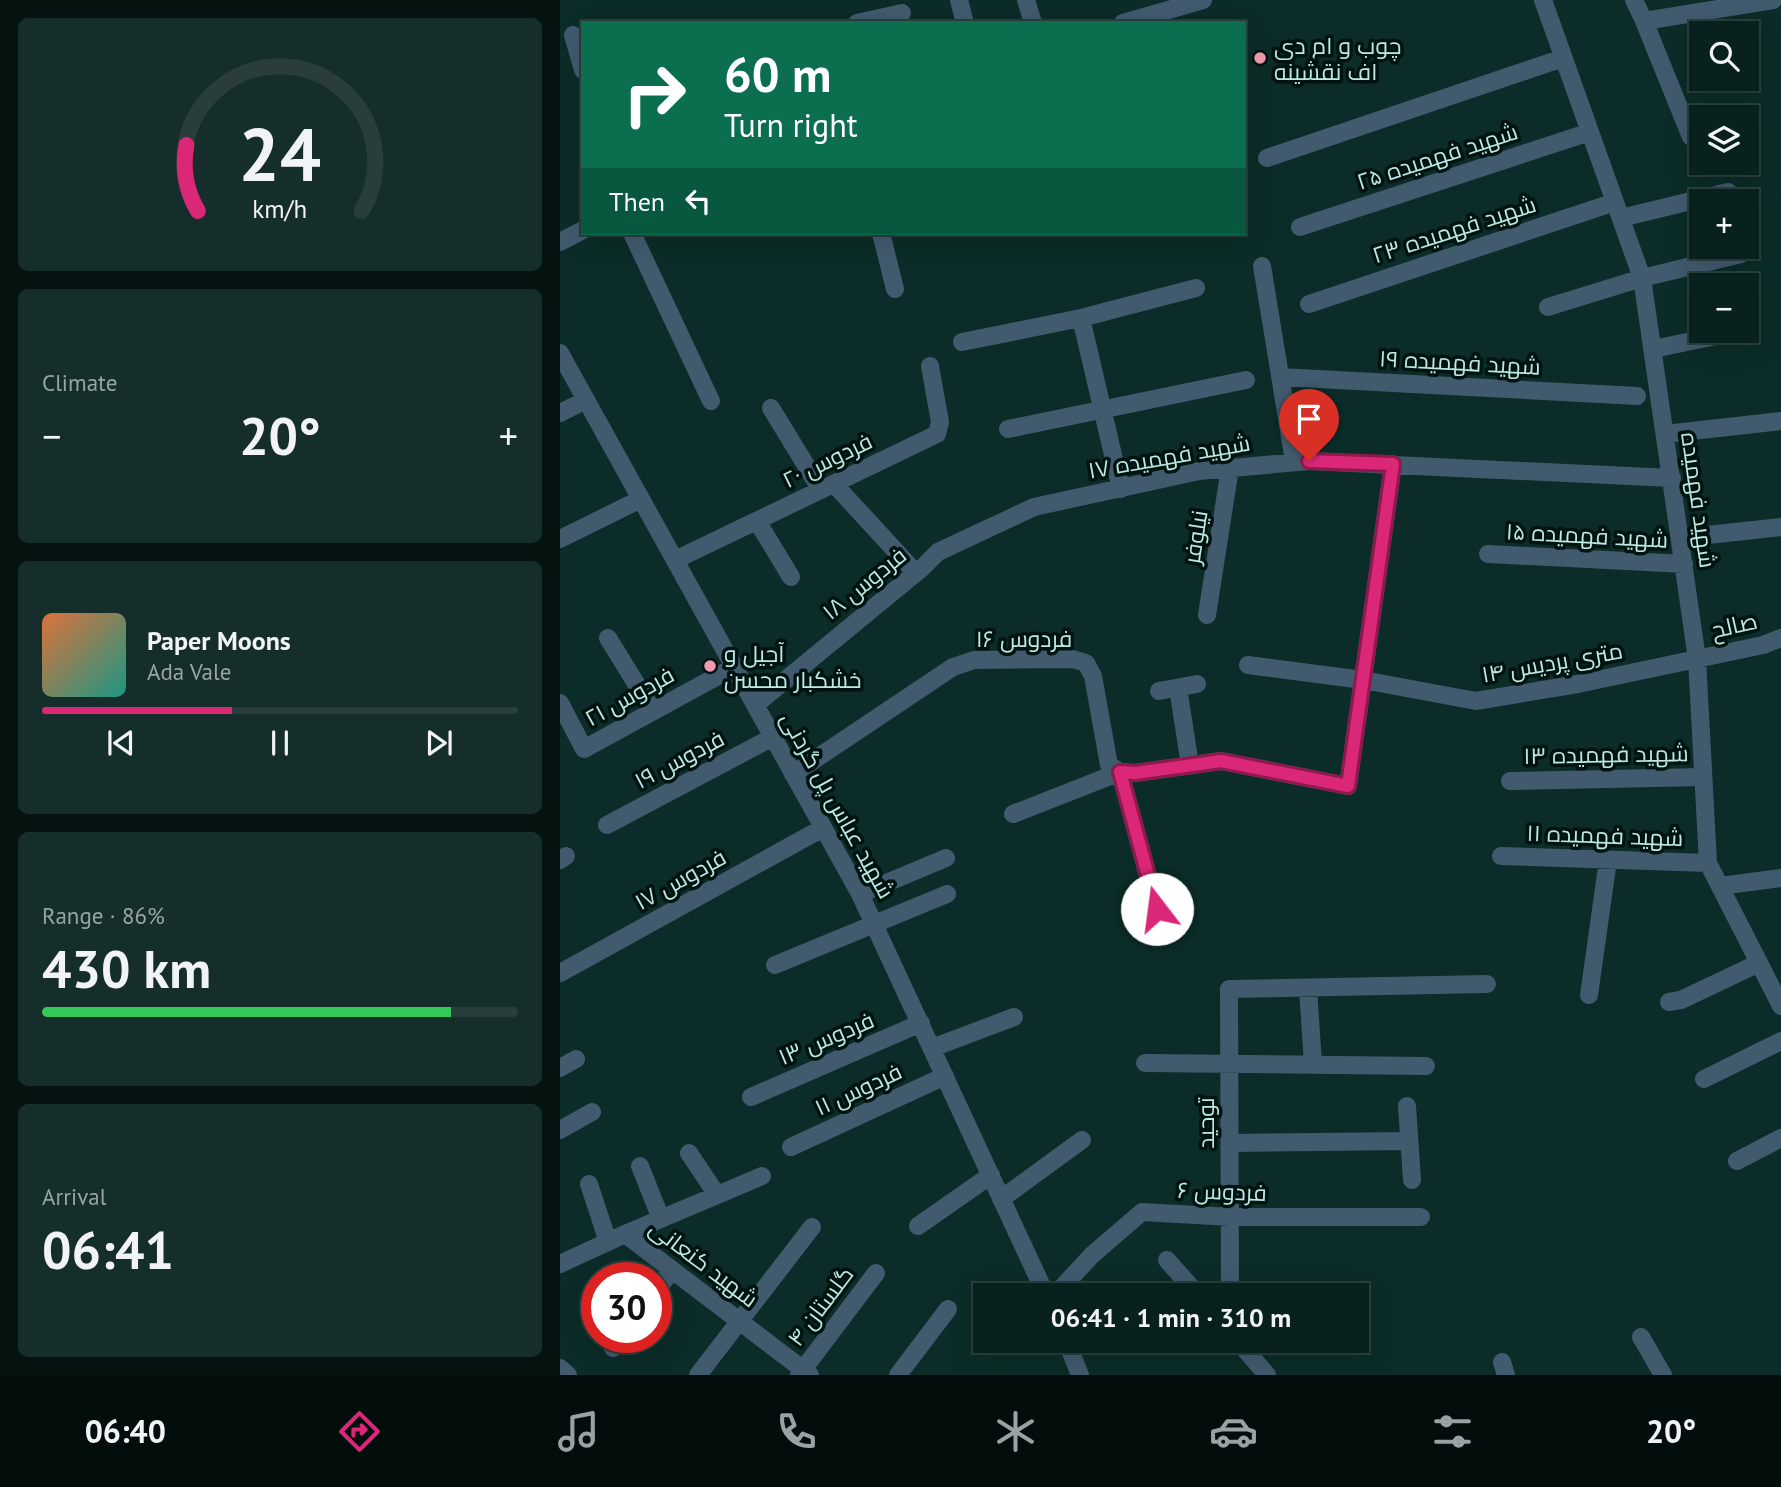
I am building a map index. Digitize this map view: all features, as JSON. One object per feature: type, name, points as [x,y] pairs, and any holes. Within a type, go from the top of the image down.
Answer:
[{"type":"street","points":[[959,0],[964,21]]},
{"type":"street","points":[[1026,0],[1032,21]]},
{"type":"street","points":[[1130,21],[1203,0]]},
{"type":"street","name":"شهید فهمیده","points":[[1543,0],[1642,278],[1697,659],[1708,863],[1779,1000]]},
{"type":"street","points":[[1634,0],[1689,130]]},
{"type":"street","points":[[1644,21],[1773,0]]},
{"type":"street","points":[[865,21],[902,12]]},
{"type":"street","points":[[573,35],[581,62]]},
{"type":"street","points":[[1267,158],[1563,58]]},
{"type":"street","name":"شهید فهمیده ۲۵","points":[[1300,228],[1590,132]]},
{"type":"street","name":"شهید فهمیده ۲۳","points":[[1309,303],[1618,210],[1689,198]]},
{"type":"street","points":[[560,242],[581,231]]},
{"type":"street","points":[[633,235],[711,401]]},
{"type":"street","points":[[882,235],[895,289]]},
{"type":"street","points":[[1548,307],[1642,278],[1720,259]]},
{"type":"street","points":[[1262,266],[1294,461]]},
{"type":"street","points":[[962,342],[1080,318],[1196,288]]},
{"type":"street","points":[[1080,318],[1121,489]]},
{"type":"street","points":[[1653,349],[1689,341]]},
{"type":"street","name":"شهید عباس پل گردنی","points":[[560,353],[860,894],[1040,1283]]},
{"type":"street","name":"فردوس ۲۰","points":[[675,560],[937,434],[940,422],[930,366]]},
{"type":"street","name":"شهید فهمیده ۱۹","points":[[1280,377],[1637,396]]},
{"type":"street","points":[[1008,429],[1246,380]]},
{"type":"street","points":[[560,413],[586,400]]},
{"type":"street","points":[[771,408],[828,487],[916,573]]},
{"type":"street","points":[[1665,433],[1781,421]]},
{"type":"street","name":"شهید فهمیده ۱۷","points":[[938,552],[1034,507],[1199,471],[1294,461],[1672,478]]},
{"type":"street","points":[[1013,814],[1120,772],[1135,773],[1221,761],[1348,786],[1393,464]]},
{"type":"street","name":"نیلوفر","points":[[1207,615],[1230,468]]},
{"type":"street","points":[[560,540],[641,499]]},
{"type":"street","points":[[757,521],[791,577]]},
{"type":"street","points":[[1680,538],[1781,527]]},
{"type":"street","name":"فردوس ۱۸","points":[[755,705],[938,552]]},
{"type":"street","name":"شهید فهمیده ۱۵","points":[[1488,554],[1684,564]]},
{"type":"street","points":[[608,638],[653,711]]},
{"type":"street","name":"صالح","points":[[1697,659],[1763,645],[1781,638]]},
{"type":"street","name":"فردوس ۱۶","points":[[793,774],[953,667],[974,660],[1073,659],[1086,663],[1093,676],[1109,765],[1120,772],[1157,909]]},
{"type":"street","name":"۱۴ متری پردیس","points":[[1248,666],[1363,680],[1476,701],[1578,684],[1697,659]]},
{"type":"street","name":"فردوس ۲۱","points":[[560,702],[584,749],[734,667]]},
{"type":"street","points":[[1159,691],[1197,684]]},
{"type":"street","points":[[1178,688],[1190,765]]},
{"type":"street","name":"فردوس ۱۹","points":[[607,825],[773,737]]},
{"type":"street","name":"شهید فهمیده ۱۳","points":[[1510,781],[1703,777]]},
{"type":"street","name":"فردوس ۱۷","points":[[560,973],[823,828]]},
{"type":"street","name":"شهید فهمیده ۱۱","points":[[1501,856],[1708,863]]},
{"type":"street","points":[[860,894],[946,858]]},
{"type":"street","points":[[1590,995],[1608,860]]},
{"type":"street","points":[[1720,886],[1781,878]]},
{"type":"street","points":[[775,965],[947,894]]},
{"type":"street","points":[[1669,1002],[1681,1000],[1759,963]]},
{"type":"street","points":[[1313,1065],[1308,988],[1487,984]]},
{"type":"street","name":"توحید","points":[[1230,1283],[1229,989],[1308,988]]},
{"type":"street","points":[[932,1048],[1014,1017]]},
{"type":"street","name":"فردوس ۱۳","points":[[751,1097],[921,1024]]},
{"type":"street","points":[[1704,1079],[1781,1041]]},
{"type":"street","points":[[560,1068],[576,1059]]},
{"type":"street","points":[[1145,1063],[1426,1066]]},
{"type":"street","name":"فردوس ۱۱","points":[[791,1147],[945,1076]]},
{"type":"street","points":[[1407,1106],[1412,1180]]},
{"type":"street","points":[[560,1130],[592,1112]]},
{"type":"street","points":[[1737,1161],[1781,1138]]},
{"type":"street","points":[[1001,1199],[1082,1140]]},
{"type":"street","points":[[1230,1143],[1408,1140]]},
{"type":"street","points":[[690,1153],[717,1195]]},
{"type":"street","points":[[640,1166],[661,1219]]},
{"type":"street","points":[[918,1226],[990,1175]]},
{"type":"street","points":[[560,1264],[762,1176]]},
{"type":"street","points":[[589,1184],[616,1238]]},
{"type":"street","name":"فردوس ۶","points":[[1066,1283],[1091,1255],[1142,1212],[1231,1217],[1421,1217]]},
{"type":"street","points":[[698,1375],[812,1227]]},
{"type":"street","name":"شهید کنعانی","points":[[616,1238],[658,1262]]},
{"type":"street","points":[[1167,1260],[1187,1283]]},
{"type":"street","name":"شهید کنعانی","points":[[672,1270],[804,1373]]},
{"type":"street","name":"گلستان ۴","points":[[804,1373],[876,1273]]},
{"type":"street","points":[[898,1375],[948,1309]]},
{"type":"street","points":[[1641,1337],[1663,1375]]},
{"type":"street","points":[[1071,1353],[1080,1375]]},
{"type":"street","points":[[1248,1353],[1267,1375]]},
{"type":"street","points":[[560,1368],[568,1375]]},
{"type":"place","name":"چوب و ام دی اف نقشینه","points":[[1260,58]]},
{"type":"place","name":"آجیل و خشکبار محسن","points":[[710,666]]},
{"type":"route","points":[[1157,909],[1120,772],[1135,773],[1221,761],[1348,786],[1393,464],[1309,461]]}]
